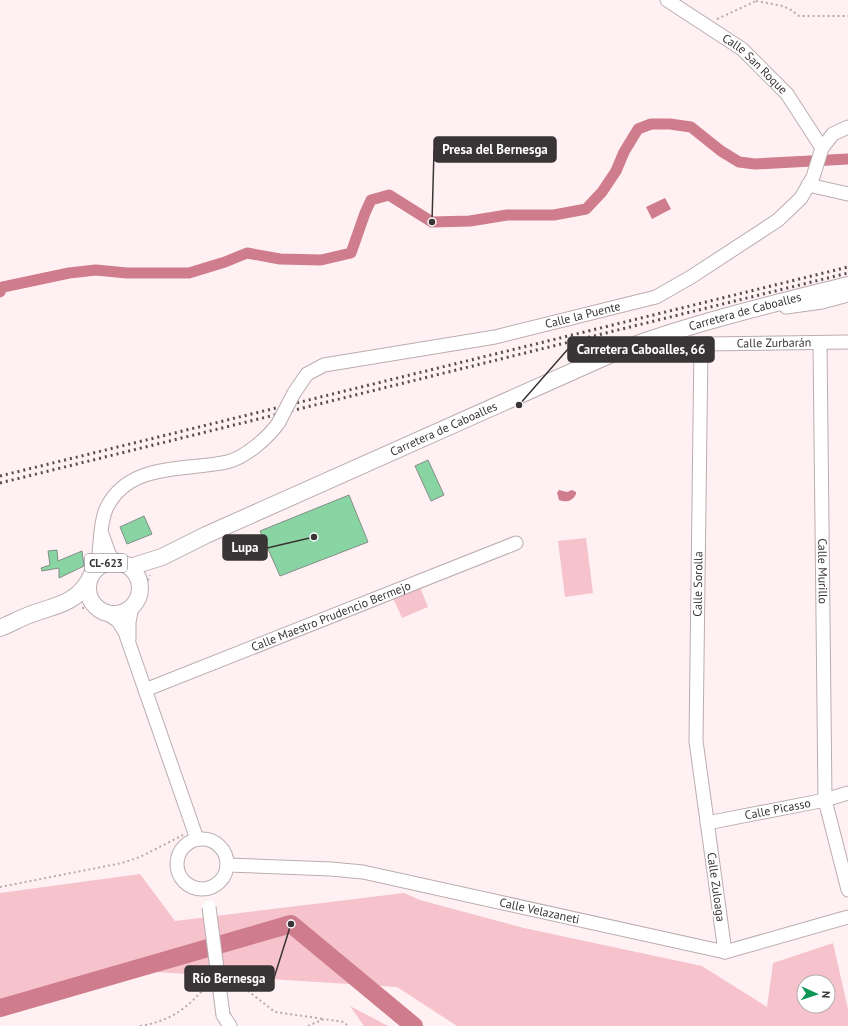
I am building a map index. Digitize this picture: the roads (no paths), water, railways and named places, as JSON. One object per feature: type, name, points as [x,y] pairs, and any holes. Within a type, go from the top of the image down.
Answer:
[{"type":"main road","name":"Carretera de Caboalles","points":[[130,570],[162,557],[235,522],[623,349],[660,336],[738,313],[848,285]]},
{"type":"main road","name":"CL-623","points":[[0,628],[30,615],[66,603],[91,585],[105,563],[130,570]]},
{"type":"main road","points":[[91,585],[97,609],[112,617],[131,611],[136,602],[130,570]]},
{"type":"street","name":"Calle San Roque","points":[[667,0],[742,48],[787,94],[821,151]]},
{"type":"street","points":[[821,151],[832,134],[848,127]]},
{"type":"street","name":"Calle la Puente","points":[[91,585],[106,510],[120,489],[136,478],[169,469],[228,462],[246,453],[272,433],[294,393],[307,374],[324,365],[495,337],[656,297],[691,277],[778,220],[801,198],[815,169],[821,151]]},
{"type":"street","points":[[808,185],[848,194]]},
{"type":"street","points":[[738,313],[822,302],[848,295]]},
{"type":"street","name":"Calle Zurbarán","points":[[701,344],[848,342]]},
{"type":"street","name":"Calle Murillo","points":[[820,343],[825,800],[848,890]]},
{"type":"street","name":"Calle Sorolla","points":[[701,344],[696,741],[708,823]]},
{"type":"street","points":[[101,530],[106,547],[130,570]]},
{"type":"street","name":"Calle Maestro Prudencio Bermejo","points":[[145,690],[516,543]]},
{"type":"street","points":[[129,642],[129,622],[131,611]]},
{"type":"street","points":[[112,617],[125,632],[129,642],[197,839]]},
{"type":"street","name":"Calle Picasso","points":[[708,823],[825,800],[848,793]]},
{"type":"street","name":"Calle Zuloaga","points":[[708,823],[725,952]]},
{"type":"street","points":[[197,839],[204,839],[212,841],[223,850],[227,865],[221,880],[214,886],[206,889],[199,889],[184,883],[177,869],[177,861],[183,847],[189,842],[197,839]]},
{"type":"street","name":"Calle Velazaneti","points":[[227,865],[331,869],[363,872],[725,952],[848,917]]},
{"type":"street","points":[[206,889],[224,1022]]},
{"type":"waterway","points":[[0,292],[3,287],[69,273],[96,270],[127,273],[189,273],[225,262],[247,253],[280,259],[321,260],[351,253],[371,200],[389,195],[432,222],[470,221],[507,215],[554,215],[586,209],[602,192],[616,171],[624,152],[638,129],[651,124],[670,124],[691,127],[721,151],[739,162],[755,164],[848,159]]},
{"type":"waterway","points":[[0,1008],[291,924],[414,1026]]},
{"type":"railway","points":[[0,476],[848,267]]},
{"type":"railway","points":[[0,483],[848,273]]},
{"type":"place","name":"Presa del Bernesga","points":[[432,222]]},
{"type":"place","name":"Carretera Caboalles, 66","points":[[519,405]]},
{"type":"place","name":"Lupa","points":[[314,537]]},
{"type":"place","name":"Río Bernesga","points":[[291,924]]}]
